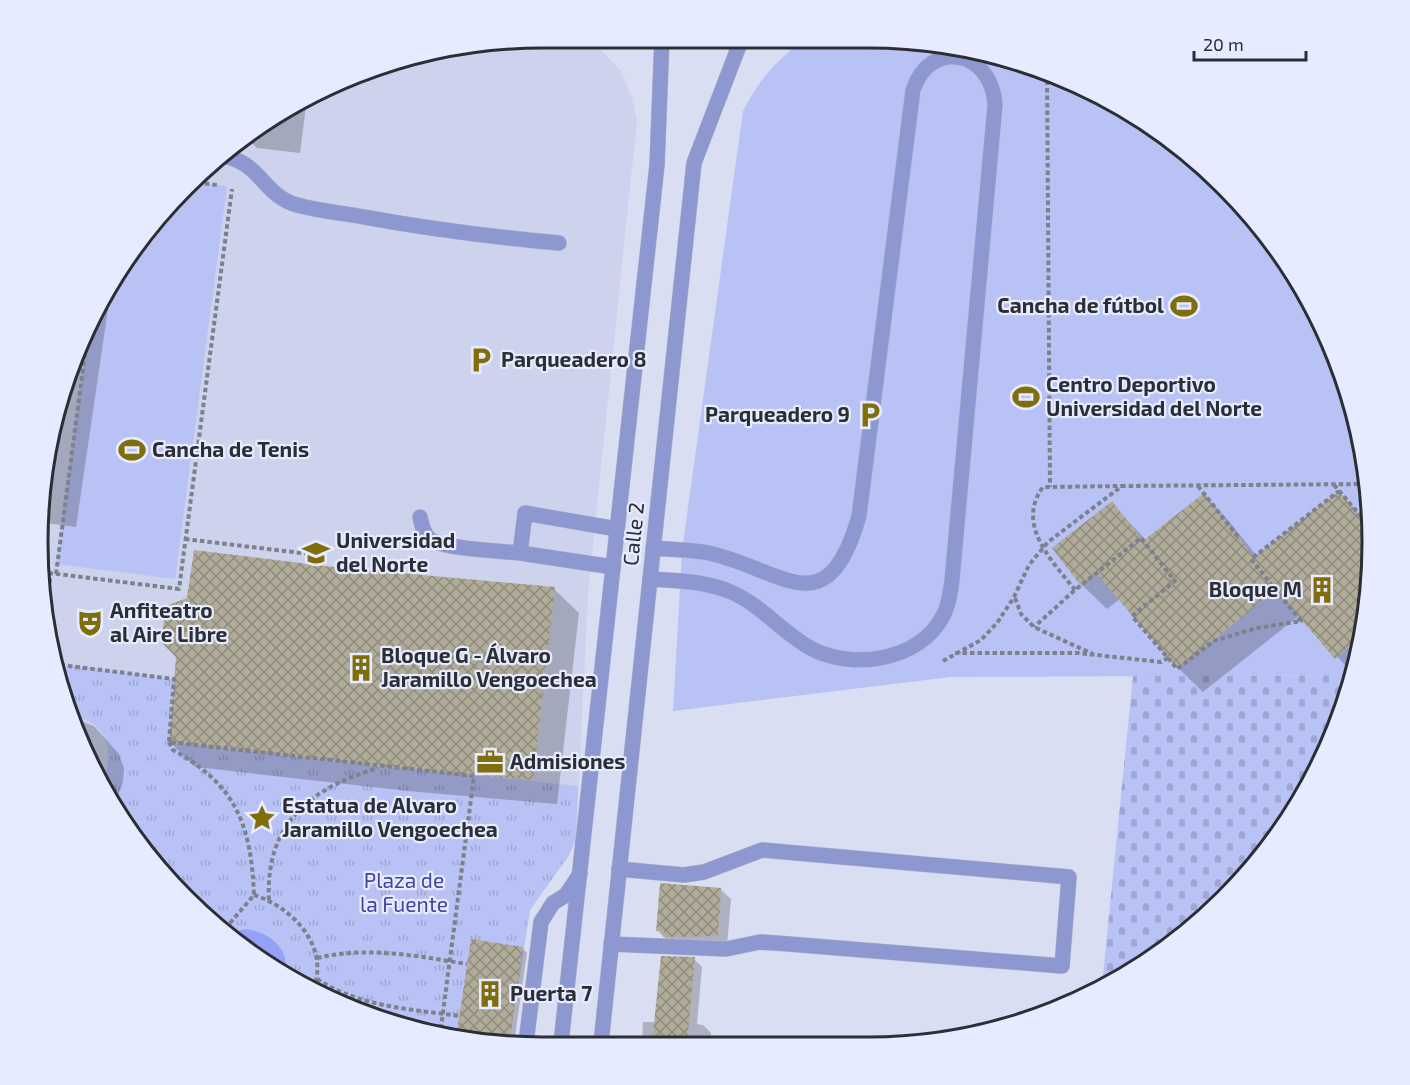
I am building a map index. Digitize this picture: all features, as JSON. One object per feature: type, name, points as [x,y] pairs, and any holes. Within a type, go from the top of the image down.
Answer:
[{"type":"street","name":"Calle 2","points":[[562,1037],[657,165],[662,48]]},
{"type":"street","name":"Calle 2","points":[[602,1037],[694,163],[738,48]]},
{"type":"street","points":[[650,579],[714,586],[731,592],[748,601],[813,649],[835,658],[861,661],[903,652],[935,629],[944,615],[950,598],[953,569],[995,105],[994,88],[986,72],[972,61],[955,57],[938,60],[917,78],[913,90],[859,516],[843,561],[829,575],[816,582],[800,584],[782,580],[708,553],[653,548]]},
{"type":"street","points":[[231,158],[246,163],[256,171],[272,193],[298,206],[453,233],[559,243]]},
{"type":"street","points":[[520,554],[525,513],[617,529]]},
{"type":"street","points":[[420,517],[424,533],[431,540],[445,544],[613,567]]},
{"type":"street","points":[[611,944],[726,949],[750,943],[776,943],[1062,966],[1069,877],[762,850],[704,872],[684,875],[619,869]]},
{"type":"street","points":[[527,1037],[541,922],[553,903],[566,895],[580,874]]},
{"type":"path","points":[[1047,82],[1050,487]]},
{"type":"path","points":[[49,573],[179,589],[232,187],[203,184]]},
{"type":"path","points":[[50,586],[83,361]]},
{"type":"path","points":[[1333,484],[1361,517]]},
{"type":"path","points":[[1075,590],[1042,549],[1034,526],[1035,507],[1042,487],[1359,484]]},
{"type":"path","points":[[1198,485],[1238,537]]},
{"type":"path","points":[[934,665],[981,640],[1014,597],[1029,565],[1042,549],[1122,486]]},
{"type":"path","points":[[1034,627],[1075,590],[1141,538],[1176,581],[1132,616],[1177,669],[1214,641],[1257,628],[1301,621],[1251,559],[1339,491]]},
{"type":"path","points":[[185,539],[326,556]]},
{"type":"path","points":[[1014,597],[1021,614],[1034,627],[1100,656]]},
{"type":"path","points":[[955,653],[1078,653],[1161,662],[1168,658]]},
{"type":"path","points":[[64,665],[174,679],[169,742],[173,750],[216,779],[234,802],[245,831],[253,868],[254,895],[228,924]]},
{"type":"path","points":[[169,742],[474,776],[441,1026]]},
{"type":"path","points":[[269,900],[272,859],[283,831],[303,807],[324,789],[382,767]]},
{"type":"path","points":[[254,895],[269,900],[289,912],[301,926],[317,958],[316,982]]},
{"type":"path","points":[[317,958],[360,952],[400,954],[467,964]]},
{"type":"path","points":[[317,979],[333,990],[359,1000],[459,1016]]},
{"type":"shaded area","name":"Universidad del Norte","points":[[599,48],[620,70],[631,95],[637,120],[588,594],[576,839],[569,855],[530,910],[510,1036],[446,1027],[384,1011],[295,971],[241,935],[193,892],[150,844],[114,790],[99,761],[74,701],[58,639],[49,575],[49,510],[52,478],[65,415],[74,384],[99,324],[114,295],[150,241],[171,216],[216,171],[241,150],[295,114],[384,74],[478,52],[510,49]]},
{"type":"green space","name":"Centro Deportivo Universidad del Norte","points":[[794,48],[900,49],[964,58],[1026,74],[1086,99],[1142,131],[1194,171],[1239,216],[1260,241],[1296,295],[1324,353],[1345,415],[1358,478],[1362,542],[1358,607],[1344,675],[951,677],[673,711],[682,551],[743,111],[756,89]]},
{"type":"green space","name":"Cancha de Tenis","points":[[203,183],[227,186],[175,579],[56,564],[84,357],[99,324],[131,268],[171,216]]},
{"type":"green space","name":"Plaza de la Fuente","points":[[67,665],[174,679],[169,742],[578,786],[576,839],[569,855],[530,910],[510,1036],[446,1027],[384,1011],[295,971],[241,935],[216,914],[171,869],[131,817],[105,773],[108,760],[106,741],[95,725],[81,719],[66,674]]},
{"type":"green space","points":[[1344,675],[1336,701],[1311,761],[1296,790],[1260,844],[1239,869],[1194,914],[1142,954],[1103,977],[1133,676]]},
{"type":"water","points":[[245,929],[269,937],[281,949],[286,965],[268,954],[237,931]]},
{"type":"building","points":[[1339,491],[1361,517],[1361,575],[1350,646],[1335,659],[1276,590],[1177,669],[1097,574],[1081,586],[1052,548],[1112,501],[1143,541],[1204,493],[1254,557]]},
{"type":"building","name":"Bloque G - Álvaro Jaramillo Vengoechea","points":[[194,550],[325,566],[555,587],[533,780],[382,767],[169,742],[176,657],[161,642],[166,606],[187,598]]},
{"type":"building","points":[[660,883],[721,888],[718,936],[663,937],[664,931],[656,931]]},
{"type":"building","name":"Puerta 7","points":[[471,939],[523,947],[510,1036],[457,1029]]},
{"type":"building","points":[[661,956],[695,957],[688,1037],[653,1037]]},
{"type":"place","name":"Cancha de fútbol","points":[[1184,306]]},
{"type":"place","name":"Parqueadero 8","points":[[481,360]]},
{"type":"place","name":"Centro Deportivo Universidad del Norte","points":[[1026,397]]},
{"type":"place","name":"Parqueadero 9","points":[[870,415]]},
{"type":"place","name":"Cancha de Tenis","points":[[132,450]]},
{"type":"place","name":"Universidad del Norte","points":[[316,553]]},
{"type":"place","name":"Bloque M","points":[[1322,590]]},
{"type":"place","name":"Anfiteatro al Aire Libre","points":[[90,623]]},
{"type":"place","name":"Bloque G - Álvaro Jaramillo Vengoechea","points":[[361,668]]},
{"type":"place","name":"Admisiones","points":[[490,762]]},
{"type":"place","name":"Estatua de Alvaro Jaramillo Vengoechea","points":[[262,818]]},
{"type":"place","name":"Puerta 7","points":[[490,994]]}]
